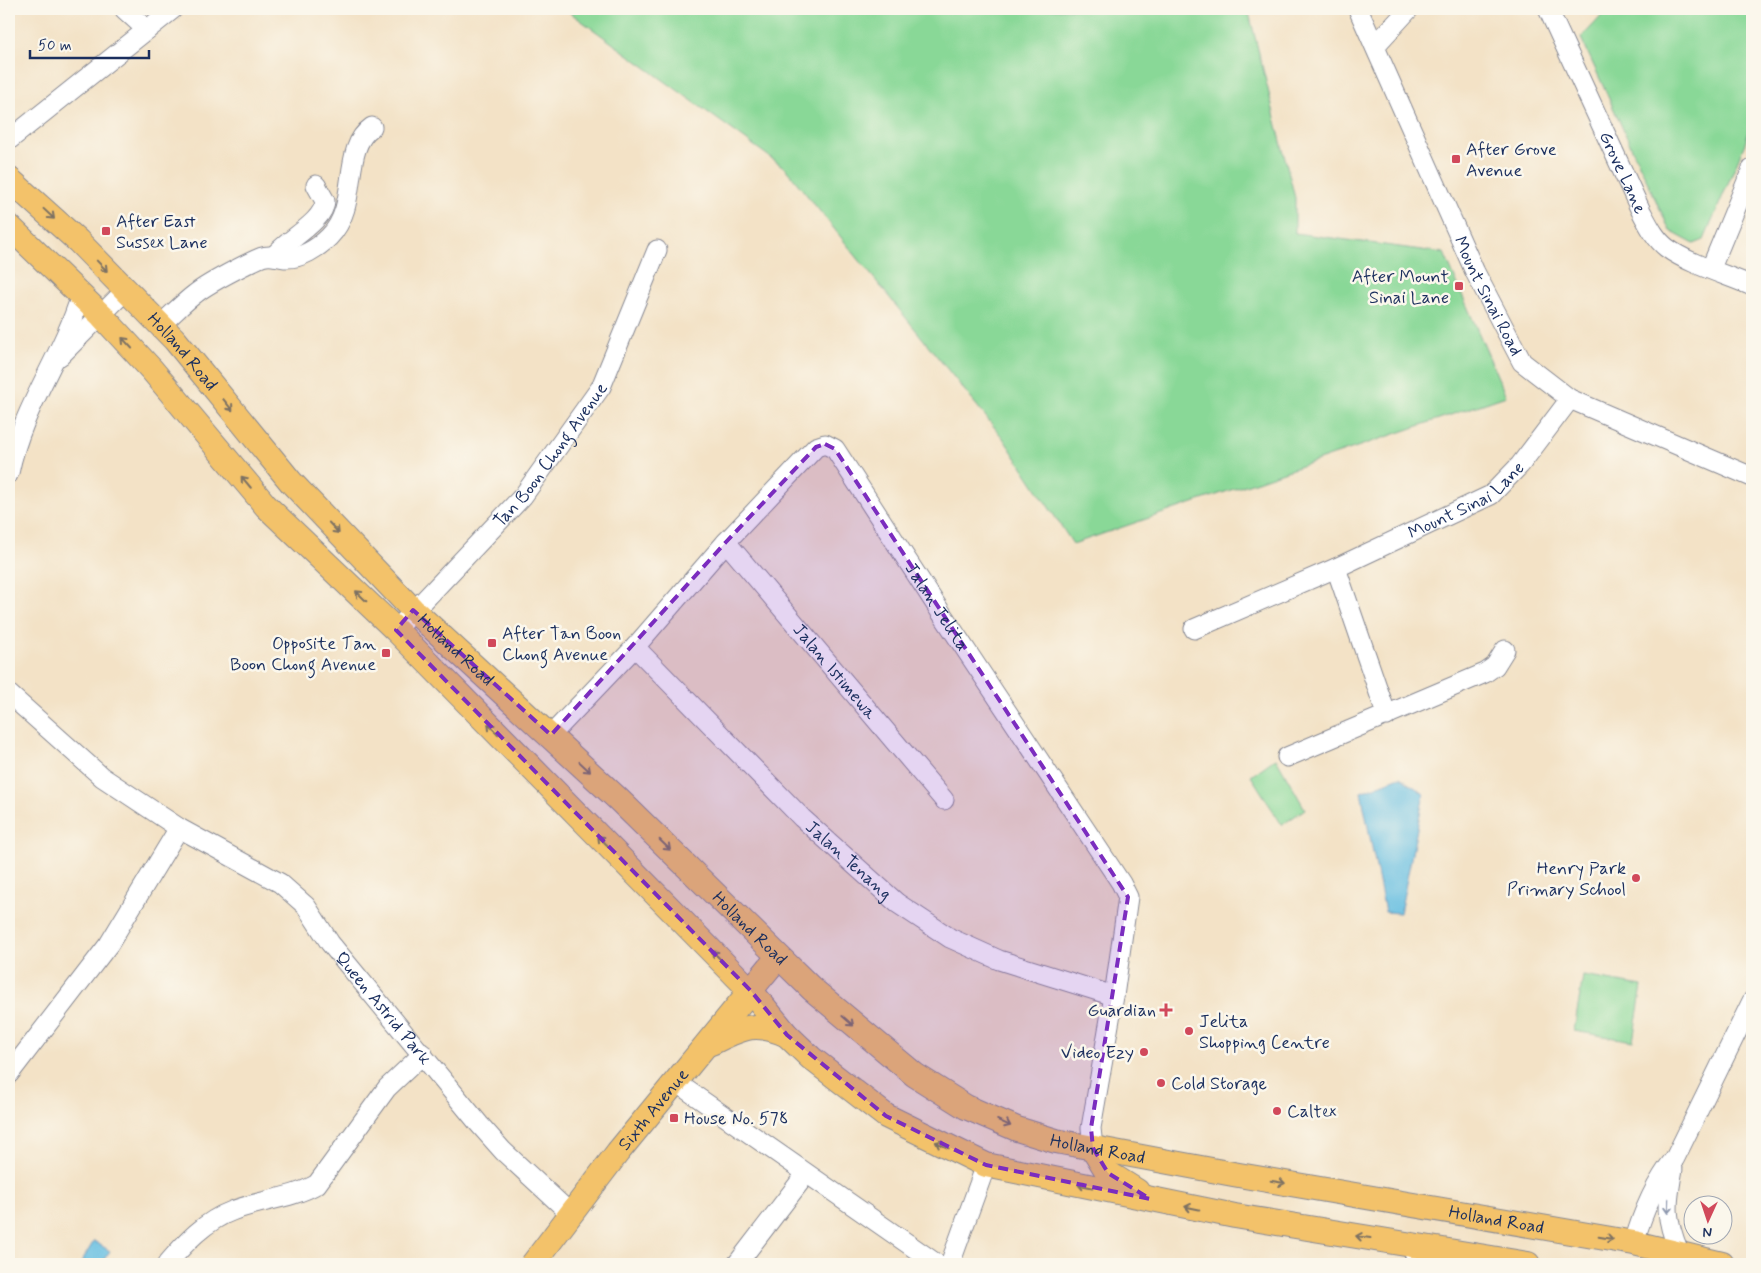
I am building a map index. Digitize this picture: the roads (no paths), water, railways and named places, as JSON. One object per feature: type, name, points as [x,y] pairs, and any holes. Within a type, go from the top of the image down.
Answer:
[{"type":"main road","name":"Holland Road","points":[[9,179],[78,241],[175,340],[291,482],[413,610],[551,736],[778,957],[852,1024],[901,1064],[966,1107],[1017,1129],[1056,1141],[1420,1207],[1634,1243],[1679,1252],[1722,1264]]},
{"type":"main road","name":"Holland Road","points":[[9,226],[102,316],[152,370],[266,506],[396,630],[751,991],[787,1035],[811,1058],[886,1116],[986,1166],[1280,1224],[1414,1254],[1449,1252],[1527,1264]]},
{"type":"main road","name":"Sixth Avenue","points":[[533,1264],[618,1152],[677,1083],[702,1047],[778,957]]},
{"type":"main road","points":[[702,1047],[744,1027],[770,1028],[787,1035]]},
{"type":"main road","points":[[1093,1148],[1108,1174],[1150,1199]]},
{"type":"main road","points":[[1634,1243],[1653,1264]]},
{"type":"street","points":[[124,9],[146,30]]},
{"type":"street","points":[[9,140],[172,9]]},
{"type":"street","name":"Mount Sinai Road","points":[[1358,9],[1475,272],[1503,329],[1522,362],[1570,399],[1752,477]]},
{"type":"street","points":[[1375,46],[1409,9]]},
{"type":"street","name":"Grove Lane","points":[[1548,9],[1653,234],[1667,248],[1752,286]]},
{"type":"street","points":[[160,325],[196,293],[263,257],[286,258],[305,254],[328,238],[339,225],[346,211],[356,146],[363,133],[372,127]]},
{"type":"street","points":[[1711,268],[1752,169]]},
{"type":"street","points":[[274,256],[283,244],[320,216],[325,207],[325,201],[316,184]]},
{"type":"street","name":"Tan Boon Chong Avenue","points":[[396,630],[523,496],[601,387],[657,250]]},
{"type":"street","points":[[54,362],[126,290]]},
{"type":"street","points":[[9,473],[14,445],[41,383],[54,362],[75,315],[81,295]]},
{"type":"street","name":"Mount Sinai Lane","points":[[1194,629],[1336,568],[1490,495],[1520,465],[1570,399]]},
{"type":"street","name":"Jalan Jelita","points":[[551,736],[635,647],[726,542],[816,447],[825,444],[836,449],[942,614],[1122,883],[1128,897],[1092,1128],[1093,1148]]},
{"type":"street","name":"Jalan Istimewa","points":[[726,542],[944,800]]},
{"type":"street","points":[[1336,568],[1387,716]]},
{"type":"street","name":"Jalan Tenang","points":[[635,647],[802,818],[897,903],[950,938],[999,960],[1114,996]]},
{"type":"street","points":[[1287,757],[1485,673],[1495,666],[1505,650]]},
{"type":"street","name":"Queen Astrid Park","points":[[9,694],[102,777],[179,828],[280,883],[306,906],[330,943],[503,1151],[571,1214]]},
{"type":"street","points":[[10,1070],[109,944],[179,828]]},
{"type":"street","points":[[1634,1243],[1639,1225],[1664,1172],[1675,1158],[1752,1001]]},
{"type":"street","points":[[167,1264],[190,1237],[231,1211],[304,1191],[317,1184],[387,1088],[422,1054]]},
{"type":"street","points":[[677,1083],[937,1264]]},
{"type":"street","points":[[1675,1158],[1667,1207],[1669,1225],[1679,1252]]},
{"type":"street","points":[[950,1264],[986,1166]]},
{"type":"street","points":[[738,1264],[806,1174]]},
{"type":"water","points":[[1400,777],[1424,794],[1400,913],[1385,912],[1361,792]]},
{"type":"water","points":[[94,1241],[110,1251],[101,1264],[80,1264]]},
{"type":"place","name":"After Grove Avenue","points":[[1456,159]]},
{"type":"place","name":"After East Sussex Lane","points":[[106,231]]},
{"type":"place","name":"After Mount Sinai Lane","points":[[1459,286]]},
{"type":"place","name":"After Tan Boon Chong Avenue","points":[[492,643]]},
{"type":"place","name":"Opposite Tan Boon Chong Avenue","points":[[386,653]]},
{"type":"place","name":"Henry Park Primary School","points":[[1636,878]]},
{"type":"place","name":"Guardian","points":[[1166,1010]]},
{"type":"place","name":"Jelita Shopping Centre","points":[[1189,1031]]},
{"type":"place","name":"Video Ezy","points":[[1144,1052]]},
{"type":"place","name":"Cold Storage","points":[[1161,1083]]},
{"type":"place","name":"Caltex","points":[[1277,1111]]},
{"type":"place","name":"House No. 578","points":[[674,1118]]}]
